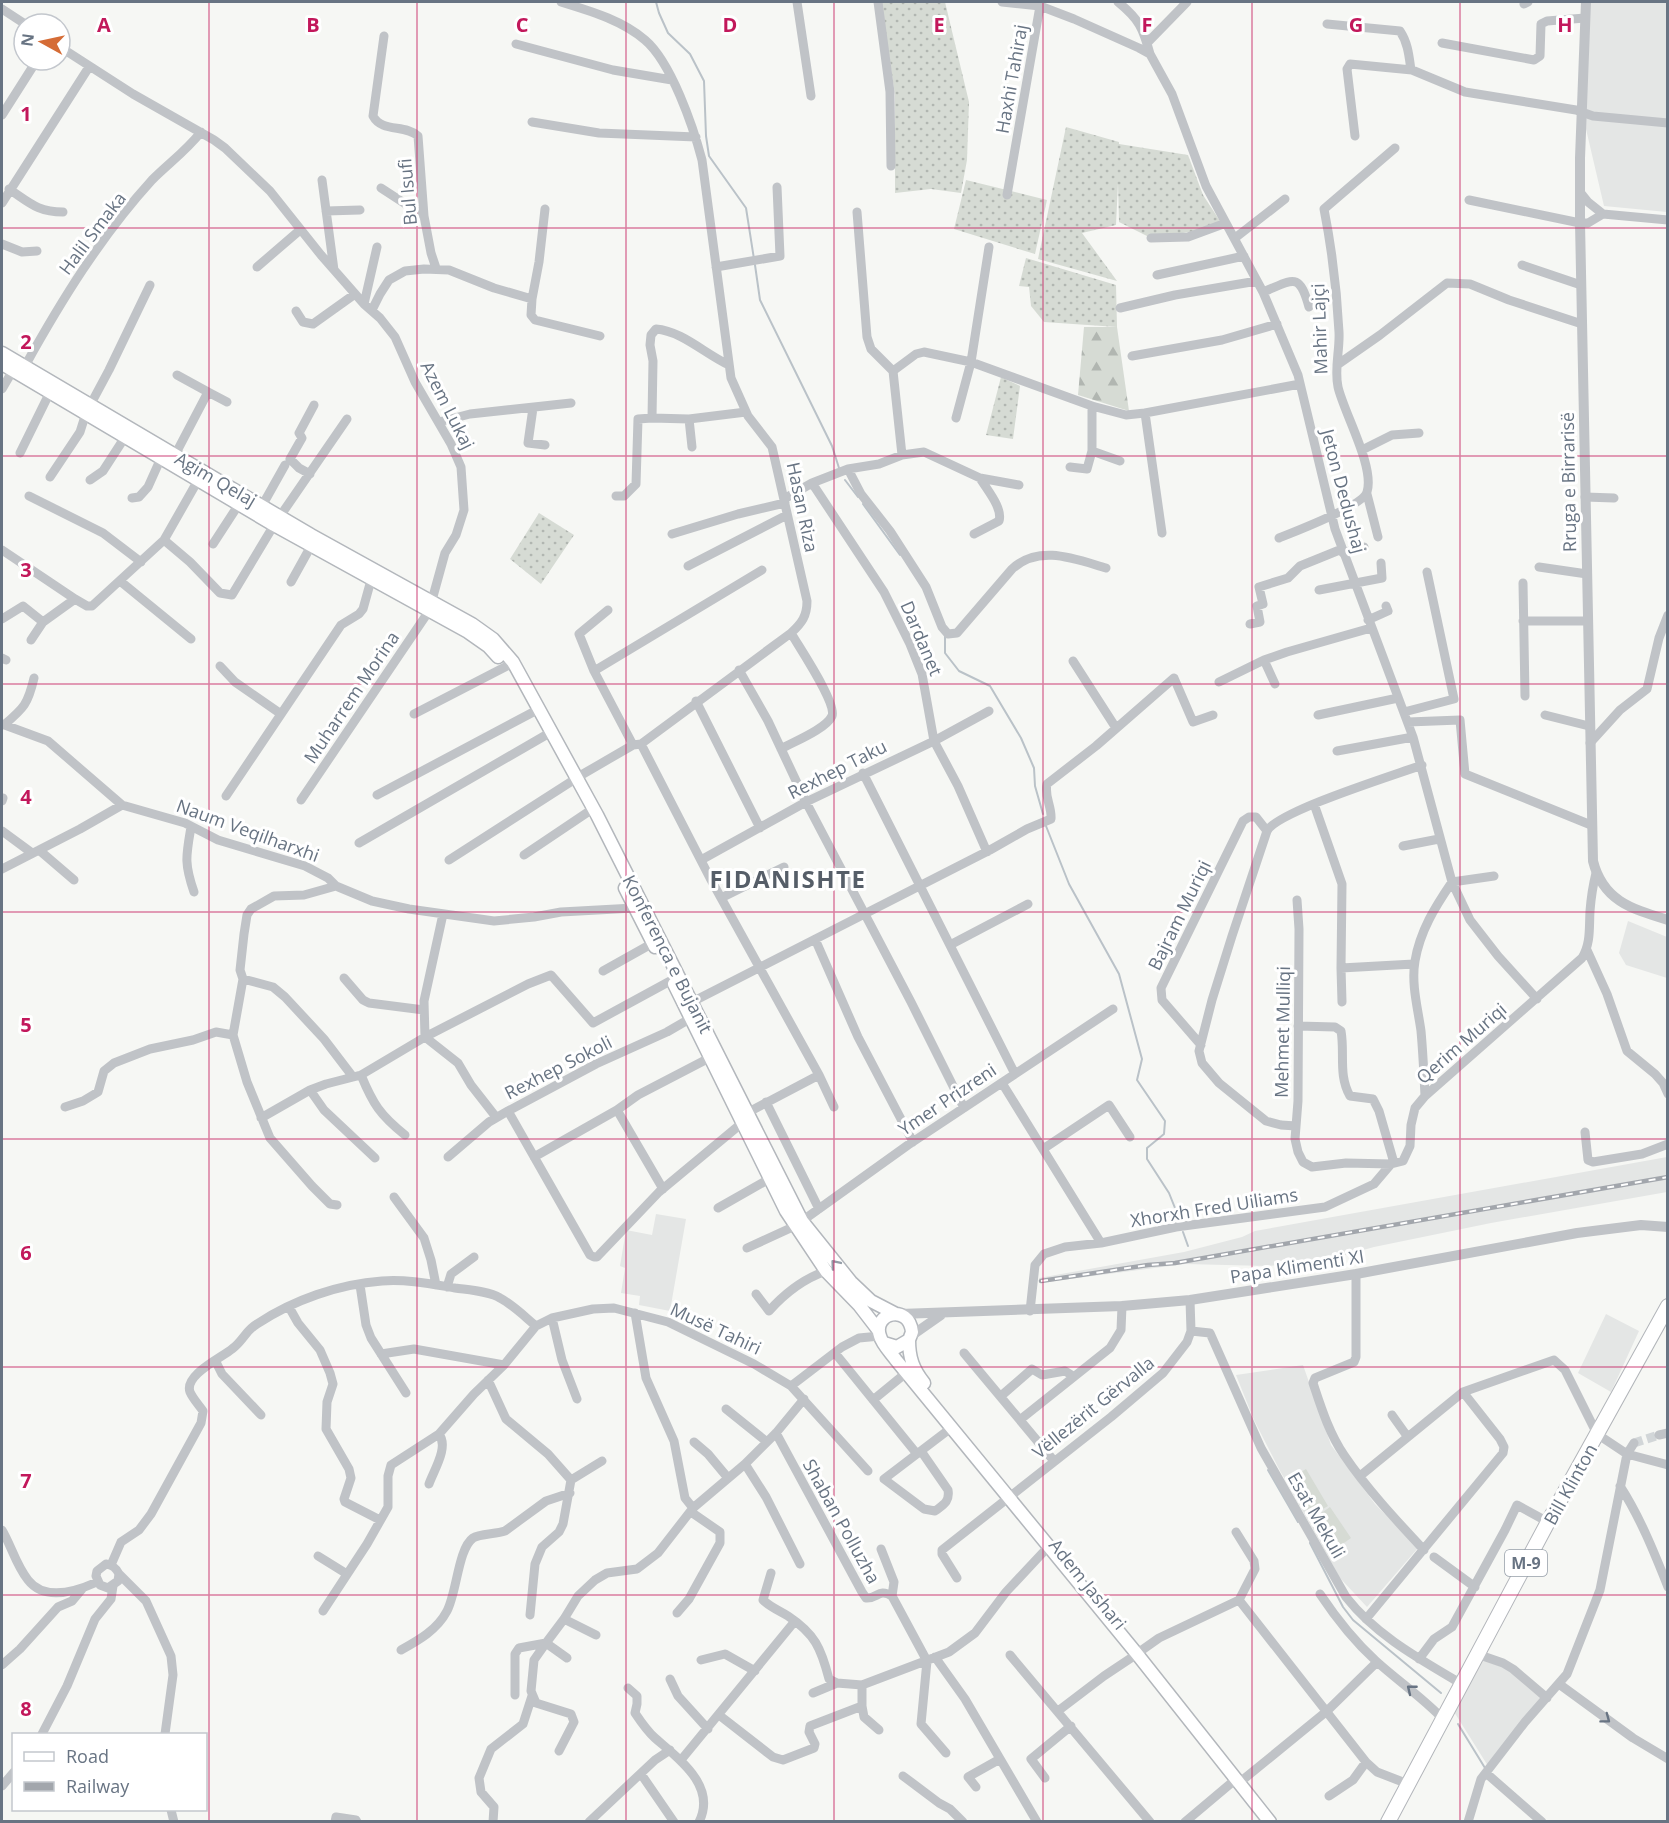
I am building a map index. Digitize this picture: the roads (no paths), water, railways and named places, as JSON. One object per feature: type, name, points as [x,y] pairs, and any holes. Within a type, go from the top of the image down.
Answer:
[{"type":"main road","name":"Agim Qelaj","points":[[2,353],[14,366],[50,392],[88,409],[125,437],[161,458],[201,475],[262,506],[277,521]]},
{"type":"main road","name":"Agim Qelaj","points":[[14,366],[88,409],[175,455],[239,504],[277,521],[430,607]]},
{"type":"main road","name":"Agim Qelaj","points":[[301,534],[312,546],[373,574]]},
{"type":"main road","name":"Konferenca e Bujanit","points":[[430,607],[476,637],[507,666],[536,711],[638,906],[653,943],[691,1018],[714,1056],[799,1223],[826,1271],[860,1305],[881,1337]]},
{"type":"main road","name":"Konferenca e Bujanit","points":[[430,607],[472,624],[493,639],[513,662],[536,711]]},
{"type":"main road","name":"Konferenca e Bujanit","points":[[574,780],[588,812],[692,1002],[714,1056]]},
{"type":"main road","name":"Konferenca e Bujanit","points":[[745,1115],[769,1179],[799,1223],[851,1282],[871,1301],[898,1314]]},
{"type":"main road","name":"Bill Klinton","points":[[1388,1821],[1548,1522],[1668,1306]]},
{"type":"main road","points":[[898,1314],[910,1323],[910,1338],[897,1347],[881,1337],[883,1319],[898,1314]]},
{"type":"main road","name":"Adem Jashari","points":[[881,1337],[906,1373],[951,1428],[1011,1495],[1140,1652],[1241,1779],[1270,1821]]},
{"type":"main road","name":"Adem Jashari","points":[[910,1338],[911,1360],[916,1373],[1049,1546],[1140,1652]]},
{"type":"main road","name":"Adem Jashari","points":[[1241,1779],[1280,1821]]},
{"type":"street","name":"Hasan Riza","points":[[449,860],[574,780],[637,744],[791,633],[802,623],[807,612],[807,601],[772,447],[746,412],[735,390],[729,365],[702,160],[696,138],[667,67],[657,52],[632,30],[561,2]]},
{"type":"street","points":[[797,2],[811,96]]},
{"type":"street","points":[[879,2],[890,92],[891,166]]},
{"type":"street","name":"Haxhi Tahiraj","points":[[1002,2],[1040,6],[1007,195]]},
{"type":"street","name":"Jeton Dedushaj","points":[[1118,2],[1134,14],[1150,54],[1172,94],[1206,186],[1263,292],[1300,384],[1331,516],[1354,584],[1413,737],[1452,882],[1470,920],[1498,956],[1537,999]]},
{"type":"street","points":[[1147,43],[1187,2]]},
{"type":"street","name":"Rruga e Birrarisë","points":[[1586,2],[1580,223],[1593,861],[1601,883],[1618,901],[1668,920]]},
{"type":"street","points":[[1040,6],[1150,54]]},
{"type":"street","points":[[1442,43],[1534,60],[1540,56],[1541,24],[1547,21],[1585,18]]},
{"type":"street","points":[[1327,24],[1401,31],[1409,51],[1411,70]]},
{"type":"street","name":"Bul Isufi","points":[[384,36],[373,116],[382,126],[408,130],[418,136],[424,216],[436,268]]},
{"type":"street","points":[[516,44],[613,70],[672,80]]},
{"type":"street","name":"Azem Lukaj","points":[[72,55],[225,148],[270,191],[334,270],[395,337],[415,382],[439,422],[461,467],[464,510],[456,535],[445,553],[430,607]]},
{"type":"street","points":[[1354,136],[1348,66],[1350,64],[1411,70],[1465,92],[1582,112],[1593,116],[1668,123]]},
{"type":"street","points":[[2,203],[89,67]]},
{"type":"street","points":[[2,115],[29,72]]},
{"type":"street","points":[[532,122],[599,133],[696,138]]},
{"type":"street","name":"Halil Smaka","points":[[2,389],[14,366],[116,226],[153,180],[186,150],[201,132]]},
{"type":"street","name":"Mahir Lajçi","points":[[1378,537],[1367,494],[1368,481],[1362,450],[1338,387],[1339,334],[1333,254],[1324,209],[1395,148]]},
{"type":"street","points":[[322,180],[334,270]]},
{"type":"street","points":[[716,267],[780,256],[777,187]]},
{"type":"street","points":[[381,188],[424,216]]},
{"type":"street","points":[[9,189],[36,207],[48,212],[63,212]]},
{"type":"street","points":[[1580,192],[1587,202],[1603,214],[1668,220]]},
{"type":"street","points":[[1235,238],[1284,199]]},
{"type":"street","points":[[1469,200],[1580,223],[1588,223],[1603,214]]},
{"type":"street","points":[[545,209],[531,315],[536,320],[600,336]]},
{"type":"street","points":[[326,211],[360,210]]},
{"type":"street","points":[[857,212],[867,337],[871,349],[892,370],[902,455]]},
{"type":"street","points":[[1151,238],[1188,237],[1226,223]]},
{"type":"street","points":[[257,267],[300,230]]},
{"type":"street","points":[[2,244],[22,252],[37,251]]},
{"type":"street","points":[[364,304],[377,247]]},
{"type":"street","points":[[956,418],[971,363],[989,247]]},
{"type":"street","points":[[1156,275],[1244,256]]},
{"type":"street","points":[[1522,265],[1581,285]]},
{"type":"street","points":[[372,310],[384,286],[395,275],[405,271],[436,268],[449,270],[494,288],[532,299]]},
{"type":"street","points":[[1120,308],[1257,281]]},
{"type":"street","points":[[1263,292],[1297,281],[1303,285],[1310,307]]},
{"type":"street","points":[[1337,365],[1447,283],[1470,284],[1509,300],[1582,324]]},
{"type":"street","points":[[50,477],[80,432],[88,409],[150,285]]},
{"type":"street","points":[[296,311],[303,322],[313,324],[355,294]]},
{"type":"street","points":[[1132,356],[1222,340],[1277,324]]},
{"type":"street","points":[[652,418],[653,362],[650,345],[651,335],[656,329],[676,334],[729,365]]},
{"type":"street","points":[[892,370],[916,354],[924,352],[971,363],[1126,416],[1300,384]]},
{"type":"street","points":[[177,375],[227,402]]},
{"type":"street","points":[[20,453],[50,392]]},
{"type":"street","points":[[175,455],[208,392]]},
{"type":"street","points":[[439,422],[470,414],[572,403]]},
{"type":"street","points":[[310,474],[290,459],[302,438],[299,432],[314,405]]},
{"type":"street","points":[[1070,466],[1087,469],[1092,451],[1092,406]]},
{"type":"street","points":[[533,408],[528,443],[545,445]]},
{"type":"street","points":[[616,496],[624,496],[636,484],[638,418],[689,419],[746,412]]},
{"type":"street","points":[[1145,413],[1162,533]]},
{"type":"street","points":[[164,540],[190,562],[220,593],[232,595],[277,521],[347,419]]},
{"type":"street","points":[[689,419],[692,447]]},
{"type":"street","points":[[1362,450],[1392,435],[1419,433]]},
{"type":"street","points":[[90,480],[104,471],[125,437]]},
{"type":"street","points":[[1092,451],[1120,461]]},
{"type":"street","points":[[672,534],[784,501],[812,483],[848,469],[879,464],[902,455],[924,452],[980,478],[1019,485]]},
{"type":"street","name":"Agim Qelaj","points":[[132,498],[139,497],[148,487],[161,458]]},
{"type":"street","points":[[262,506],[285,465]]},
{"type":"street","points":[[848,469],[861,494],[890,531],[926,587],[942,627],[948,634],[957,633],[1012,569],[1020,563],[1042,555],[1062,555],[1106,568]]},
{"type":"street","points":[[2,550],[87,606],[92,606],[164,540],[201,475]]},
{"type":"street","points":[[974,534],[999,521],[1001,517],[980,478]]},
{"type":"street","name":"Dardanet","points":[[812,483],[884,592],[909,644],[922,674],[934,741],[958,786],[987,852]]},
{"type":"street","points":[[1279,538],[1331,516],[1367,494]]},
{"type":"street","points":[[29,496],[103,533],[141,562]]},
{"type":"street","points":[[1585,497],[1614,498]]},
{"type":"street","points":[[213,544],[239,504]]},
{"type":"street","points":[[688,566],[787,515]]},
{"type":"street","points":[[291,582],[312,546]]},
{"type":"street","points":[[1250,624],[1260,622],[1257,606],[1263,604],[1259,587],[1288,578],[1300,566],[1342,551],[1364,547]]},
{"type":"street","points":[[1319,590],[1382,578],[1381,563]]},
{"type":"street","points":[[1539,567],[1587,574]]},
{"type":"street","points":[[594,671],[762,570]]},
{"type":"street","points":[[1404,712],[1454,699],[1427,572]]},
{"type":"street","points":[[226,796],[341,625],[359,614],[373,574]]},
{"type":"street","points":[[120,581],[190,639]]},
{"type":"street","points":[[1523,583],[1525,696]]},
{"type":"street","points":[[31,640],[43,622],[75,598]]},
{"type":"street","points":[[2,619],[23,606],[43,622]]},
{"type":"street","points":[[1219,682],[1264,660],[1369,624],[1388,611],[1386,606]]},
{"type":"street","name":"Muharrem Morina","points":[[301,800],[430,607]]},
{"type":"street","points":[[608,610],[579,634],[594,671],[701,860],[834,1107]]},
{"type":"street","points":[[1590,743],[1620,710],[1647,689],[1659,638],[1668,615]]},
{"type":"street","points":[[1523,621],[1587,621]]},
{"type":"street","points":[[781,749],[815,730],[833,714],[825,691],[791,633]]},
{"type":"street","points":[[1264,660],[1275,684]]},
{"type":"street","points":[[1073,661],[1116,728]]},
{"type":"street","points":[[220,666],[235,682],[281,714]]},
{"type":"street","points":[[414,714],[507,666]]},
{"type":"street","points":[[739,670],[964,1108]]},
{"type":"street","points":[[3,724],[24,707],[34,678]]},
{"type":"street","points":[[692,1002],[987,852],[1027,829],[1051,819],[1052,813],[1045,792],[1047,784],[1174,678],[1193,722],[1213,715]]},
{"type":"street","points":[[1318,715],[1398,698]]},
{"type":"street","points":[[696,701],[760,828]]},
{"type":"street","points":[[377,795],[536,711]]},
{"type":"street","name":"Rexhep Taku","points":[[701,860],[806,802],[934,741],[989,711]]},
{"type":"street","points":[[1545,715],[1589,726]]},
{"type":"street","points":[[1408,722],[1460,720],[1465,774],[1591,825]]},
{"type":"street","points":[[2,869],[123,805],[48,741],[3,724]]},
{"type":"street","points":[[359,843],[549,734]]},
{"type":"street","points":[[1337,751],[1413,737]]},
{"type":"street","points":[[1201,1045],[1232,936],[1267,831],[1277,820],[1314,804],[1422,765]]},
{"type":"street","points":[[864,773],[1015,1074]]},
{"type":"street","points":[[1314,804],[1342,884],[1342,1002]]},
{"type":"street","name":"Naum Veqilharxhi","points":[[123,805],[191,827],[218,840],[305,866],[328,878],[336,886],[372,901],[494,921],[561,912],[638,906]]},
{"type":"street","points":[[524,855],[588,812]]},
{"type":"street","name":"Bajram Muriqi","points":[[1267,831],[1256,817],[1249,817],[1243,821],[1161,988],[1162,1000],[1201,1045],[1199,1051],[1202,1063],[1219,1083],[1266,1121],[1296,1126]]},
{"type":"street","points":[[191,827],[186,869],[194,892]]},
{"type":"street","points":[[2,831],[74,880]]},
{"type":"street","points":[[1403,846],[1439,839]]},
{"type":"street","points":[[721,898],[784,867]]},
{"type":"street","points":[[1596,873],[1587,950],[1607,994],[1627,1051],[1655,1074],[1663,1083],[1668,1094]]},
{"type":"street","points":[[1425,1096],[1414,964],[1426,924],[1452,882],[1494,876]]},
{"type":"street","points":[[336,886],[304,895],[273,896],[251,909],[247,915],[244,934],[240,970],[243,979],[233,1035],[247,1082],[270,1138],[324,1198],[330,1204],[337,1205]]},
{"type":"street","name":"Mehmet Mulliqi","points":[[1297,900],[1298,1026],[1295,1139],[1303,1162],[1312,1167],[1346,1163],[1393,1163]]},
{"type":"street","points":[[950,945],[1028,904]]},
{"type":"street","points":[[443,914],[428,979],[424,1010],[425,1037],[458,1063],[471,1085],[496,1117]]},
{"type":"street","points":[[815,939],[858,1037],[913,1142]]},
{"type":"street","points":[[603,971],[653,943]]},
{"type":"street","name":"Qerim Muriqi","points":[[1393,1163],[1403,1161],[1410,1146],[1414,1108],[1576,964],[1587,950]]},
{"type":"street","points":[[1341,968],[1414,964]]},
{"type":"street","points":[[261,1118],[310,1090],[357,1076],[425,1037],[528,984],[551,975],[593,1023],[672,980]]},
{"type":"street","points":[[344,978],[363,1000],[424,1010]]},
{"type":"street","points":[[243,979],[273,987],[285,997],[357,1076],[372,1102],[386,1119],[405,1135]]},
{"type":"street","name":"Ymer Prizreni","points":[[747,1248],[799,1223],[913,1142],[1113,1009]]},
{"type":"street","name":"Rexhep Sokoli","points":[[448,1156],[496,1117],[596,1064],[667,1032],[691,1018]]},
{"type":"street","points":[[1298,1026],[1335,1027],[1341,1031],[1341,1066],[1347,1090],[1350,1096],[1373,1099],[1379,1111],[1393,1163]]},
{"type":"street","points":[[65,1107],[83,1101],[98,1092],[104,1071],[114,1064],[150,1049],[193,1040],[216,1032],[233,1035]]},
{"type":"street","points":[[534,1157],[617,1110],[638,1095],[714,1056]]},
{"type":"street","points":[[508,1111],[590,1255],[597,1257],[663,1189],[745,1115],[819,1076]]},
{"type":"street","points":[[1002,1083],[1101,1243]]},
{"type":"street","points":[[310,1090],[324,1110],[375,1158]]},
{"type":"street","points":[[766,1102],[819,1209]]},
{"type":"street","points":[[1043,1149],[1109,1105],[1130,1137]]},
{"type":"street","points":[[617,1110],[663,1189]]},
{"type":"street","points":[[1585,1131],[1588,1160],[1593,1162],[1642,1154],[1668,1144]]},
{"type":"street","name":"Xhorxh Fred Uiliams","points":[[1030,1311],[1035,1265],[1038,1258],[1052,1250],[1101,1243],[1176,1227],[1325,1208],[1374,1184],[1393,1163]]},
{"type":"street","points":[[718,1208],[769,1179]]},
{"type":"street","points":[[394,1197],[424,1238],[436,1285]]},
{"type":"street","name":"Papa Klimenti XI","points":[[898,1314],[1030,1311],[1190,1300],[1356,1274],[1577,1233],[1641,1225],[1668,1227]]},
{"type":"street","name":"Papa Klimenti XI","points":[[1653,1226],[1668,1233]]},
{"type":"street","points":[[447,1287],[451,1274],[474,1257]]},
{"type":"street","points":[[756,1294],[769,1311],[782,1296],[812,1276],[826,1271]]},
{"type":"street","points":[[1356,1274],[1356,1357],[1354,1362],[1315,1378],[1313,1383],[1331,1433],[1343,1454],[1396,1520],[1424,1550]]},
{"type":"street","points":[[111,1565],[121,1542],[139,1530],[150,1514],[201,1423],[203,1411],[190,1391],[189,1383],[202,1369],[216,1362],[235,1347],[245,1337],[246,1332],[255,1325],[289,1307],[335,1290],[383,1281],[436,1285],[498,1296],[536,1326]]},
{"type":"street","points":[[360,1285],[366,1325],[406,1393]]},
{"type":"street","points":[[1190,1300],[1191,1331]]},
{"type":"street","points":[[1021,1419],[1110,1348],[1121,1330],[1122,1306]]},
{"type":"street","points":[[289,1307],[298,1323],[320,1350],[330,1373],[333,1384],[327,1402],[326,1429],[350,1469],[351,1478],[345,1502],[380,1520]]},
{"type":"street","name":"Musë Tahiri","points":[[323,1611],[367,1544],[388,1507],[388,1476],[391,1465],[439,1434],[504,1365],[536,1326],[552,1318],[593,1309],[614,1308],[668,1322],[754,1364],[791,1386],[868,1471]]},
{"type":"street","points":[[635,1313],[646,1378],[674,1441],[685,1498],[692,1510],[720,1533],[720,1543],[700,1581],[689,1599],[676,1613]]},
{"type":"street","points":[[910,1338],[944,1313]]},
{"type":"street","points":[[552,1318],[562,1360],[577,1399]]},
{"type":"street","name":"Vëllezërit Gërvalla","points":[[957,1578],[942,1554],[942,1550],[1118,1412],[1162,1373],[1187,1342],[1191,1331]]},
{"type":"street","name":"Esat Mekuli","points":[[1191,1331],[1210,1333],[1214,1337],[1222,1364],[1247,1419],[1287,1496],[1346,1598],[1389,1639],[1455,1680],[1463,1681]]},
{"type":"street","points":[[791,1386],[859,1338],[881,1337]]},
{"type":"street","points":[[381,1354],[414,1349],[504,1365]]},
{"type":"street","points":[[835,1353],[919,1452],[948,1491],[947,1501],[935,1511],[924,1509],[884,1479],[919,1452],[951,1428]]},
{"type":"street","points":[[964,1353],[1054,1461]]},
{"type":"street","points":[[1360,1476],[1463,1392],[1554,1360],[1565,1370],[1597,1434],[1627,1454],[1668,1466]]},
{"type":"street","points":[[216,1362],[222,1374],[261,1415]]},
{"type":"street","points":[[1001,1396],[1032,1369],[1042,1375],[1065,1371],[1073,1376]]},
{"type":"street","points":[[873,1400],[906,1373]]},
{"type":"street","points":[[488,1380],[506,1419],[548,1454],[571,1480],[561,1528],[553,1539],[542,1547],[535,1564],[530,1615]]},
{"type":"street","points":[[1366,1619],[1503,1454],[1504,1447],[1500,1439],[1463,1392]]},
{"type":"street","points":[[559,1751],[574,1718],[571,1714],[536,1703],[531,1691],[534,1660],[578,1596],[595,1580],[607,1573],[638,1569],[658,1554],[692,1510],[745,1464],[776,1433],[804,1399]]},
{"type":"street","points":[[726,1409],[767,1442]]},
{"type":"street","points":[[1392,1415],[1407,1436]]},
{"type":"street","name":"Shaban Polluzha","points":[[776,1433],[866,1598],[880,1592],[886,1592],[892,1596],[931,1659],[965,1699],[1037,1821]]},
{"type":"street","points":[[429,1484],[443,1445],[439,1434]]},
{"type":"street","points":[[694,1442],[708,1454],[728,1478]]},
{"type":"street","points":[[1468,1821],[1481,1779],[1525,1722],[1567,1674],[1600,1590],[1627,1454],[1634,1443]]},
{"type":"street","points":[[571,1480],[602,1461]]},
{"type":"street","points":[[745,1464],[766,1497],[800,1564]]},
{"type":"street","points":[[1620,1486],[1665,1569],[1668,1587]]},
{"type":"street","points":[[401,1650],[426,1637],[447,1612],[465,1545],[476,1536],[505,1531],[546,1501],[570,1493]]},
{"type":"street","points":[[1419,1659],[1434,1639],[1452,1627],[1505,1530],[1516,1505],[1548,1522]]},
{"type":"street","points":[[2,1530],[28,1581],[41,1590],[63,1594],[97,1582]]},
{"type":"street","points":[[1058,1711],[1159,1638],[1239,1600],[1255,1569],[1254,1561],[1236,1532]]},
{"type":"street","points":[[771,1573],[763,1600],[814,1637],[821,1651],[829,1679],[837,1683],[862,1685],[949,1653],[975,1633],[1006,1592],[1049,1546]]},
{"type":"street","points":[[881,1549],[894,1582],[892,1596]]},
{"type":"street","points":[[318,1556],[347,1574]]},
{"type":"street","points":[[1434,1557],[1475,1587]]},
{"type":"street","points":[[97,1582],[97,1571],[101,1566],[111,1565],[117,1569],[119,1574],[146,1601],[171,1656],[173,1675],[165,1733]]},
{"type":"street","points":[[43,1733],[67,1686],[95,1619],[111,1599],[113,1586],[118,1581],[119,1574]]},
{"type":"street","points":[[97,1582],[104,1587],[113,1586]]},
{"type":"street","points":[[2,1665],[20,1649],[58,1607],[72,1601],[82,1589]]},
{"type":"street","points":[[1320,1594],[1337,1619],[1377,1662],[1420,1696],[1443,1719]]},
{"type":"street","points":[[1239,1600],[1366,1762],[1377,1772],[1408,1784]]},
{"type":"street","points":[[564,1619],[596,1635]]},
{"type":"street","points":[[681,1760],[795,1621]]},
{"type":"street","points":[[515,1695],[519,1648],[546,1643],[567,1658]]},
{"type":"street","points":[[701,1660],[725,1654],[756,1671]]},
{"type":"street","points":[[1477,1654],[1513,1669],[1547,1698]]},
{"type":"street","points":[[1010,1655],[1150,1821]]},
{"type":"street","points":[[931,1659],[921,1724],[946,1753]]},
{"type":"street","points":[[1185,1821],[1327,1711],[1377,1662]]},
{"type":"street","points":[[670,1678],[678,1696],[708,1728]]},
{"type":"street","points":[[813,1693],[837,1683]]},
{"type":"street","points":[[1559,1684],[1633,1738],[1668,1759]]},
{"type":"street","points":[[862,1685],[864,1717],[879,1730]]},
{"type":"street","points":[[628,1688],[637,1696],[634,1713],[645,1728],[681,1760],[700,1786],[704,1798],[699,1821]]},
{"type":"street","points":[[493,1821],[494,1807],[481,1792],[479,1778],[491,1749],[523,1724],[532,1696]]},
{"type":"street","points":[[719,1715],[773,1757],[783,1760],[814,1748],[815,1744],[809,1732],[810,1726],[862,1706]]},
{"type":"street","points":[[1045,1778],[1031,1759],[1071,1726]]},
{"type":"street","points":[[589,1821],[655,1760],[670,1750]]},
{"type":"street","points":[[976,1787],[968,1777],[1000,1759]]},
{"type":"street","points":[[1329,1796],[1353,1780],[1366,1762]]},
{"type":"street","points":[[641,1773],[674,1821]]},
{"type":"street","points":[[1486,1773],[1542,1821]]},
{"type":"street","points":[[2,1786],[12,1774]]},
{"type":"street","points":[[903,1776],[950,1809],[963,1821]]},
{"type":"street","points":[[335,1821],[336,1817],[357,1821]]},
{"type":"waterway","points":[[656,2],[668,33],[690,54],[704,81],[709,156],[746,208],[754,259]]},
{"type":"waterway","points":[[755,265],[760,300],[832,446],[839,468]]},
{"type":"waterway","points":[[845,480],[858,497]]},
{"type":"waterway","points":[[863,504],[900,555]]},
{"type":"waterway","points":[[945,636],[945,653],[959,671],[990,686],[1021,738],[1034,768],[1035,786],[1043,814]]},
{"type":"waterway","points":[[1046,826],[1069,884],[1119,974],[1142,1059],[1137,1080],[1165,1121],[1164,1134],[1147,1148],[1147,1159],[1169,1193],[1179,1218]]},
{"type":"waterway","points":[[1183,1232],[1188,1246]]},
{"type":"waterway","points":[[1268,1470],[1298,1522]]},
{"type":"waterway","points":[[1310,1543],[1343,1607],[1353,1620],[1441,1693]]},
{"type":"waterway","points":[[1458,1724],[1485,1768]]},
{"type":"tunnel","points":[[1634,1443],[1659,1435]]},
{"type":"railway","points":[[1041,1281],[1175,1263],[1668,1177]]},
{"type":"district","name":"FIDANISHTE","points":[[788,878]]}]
